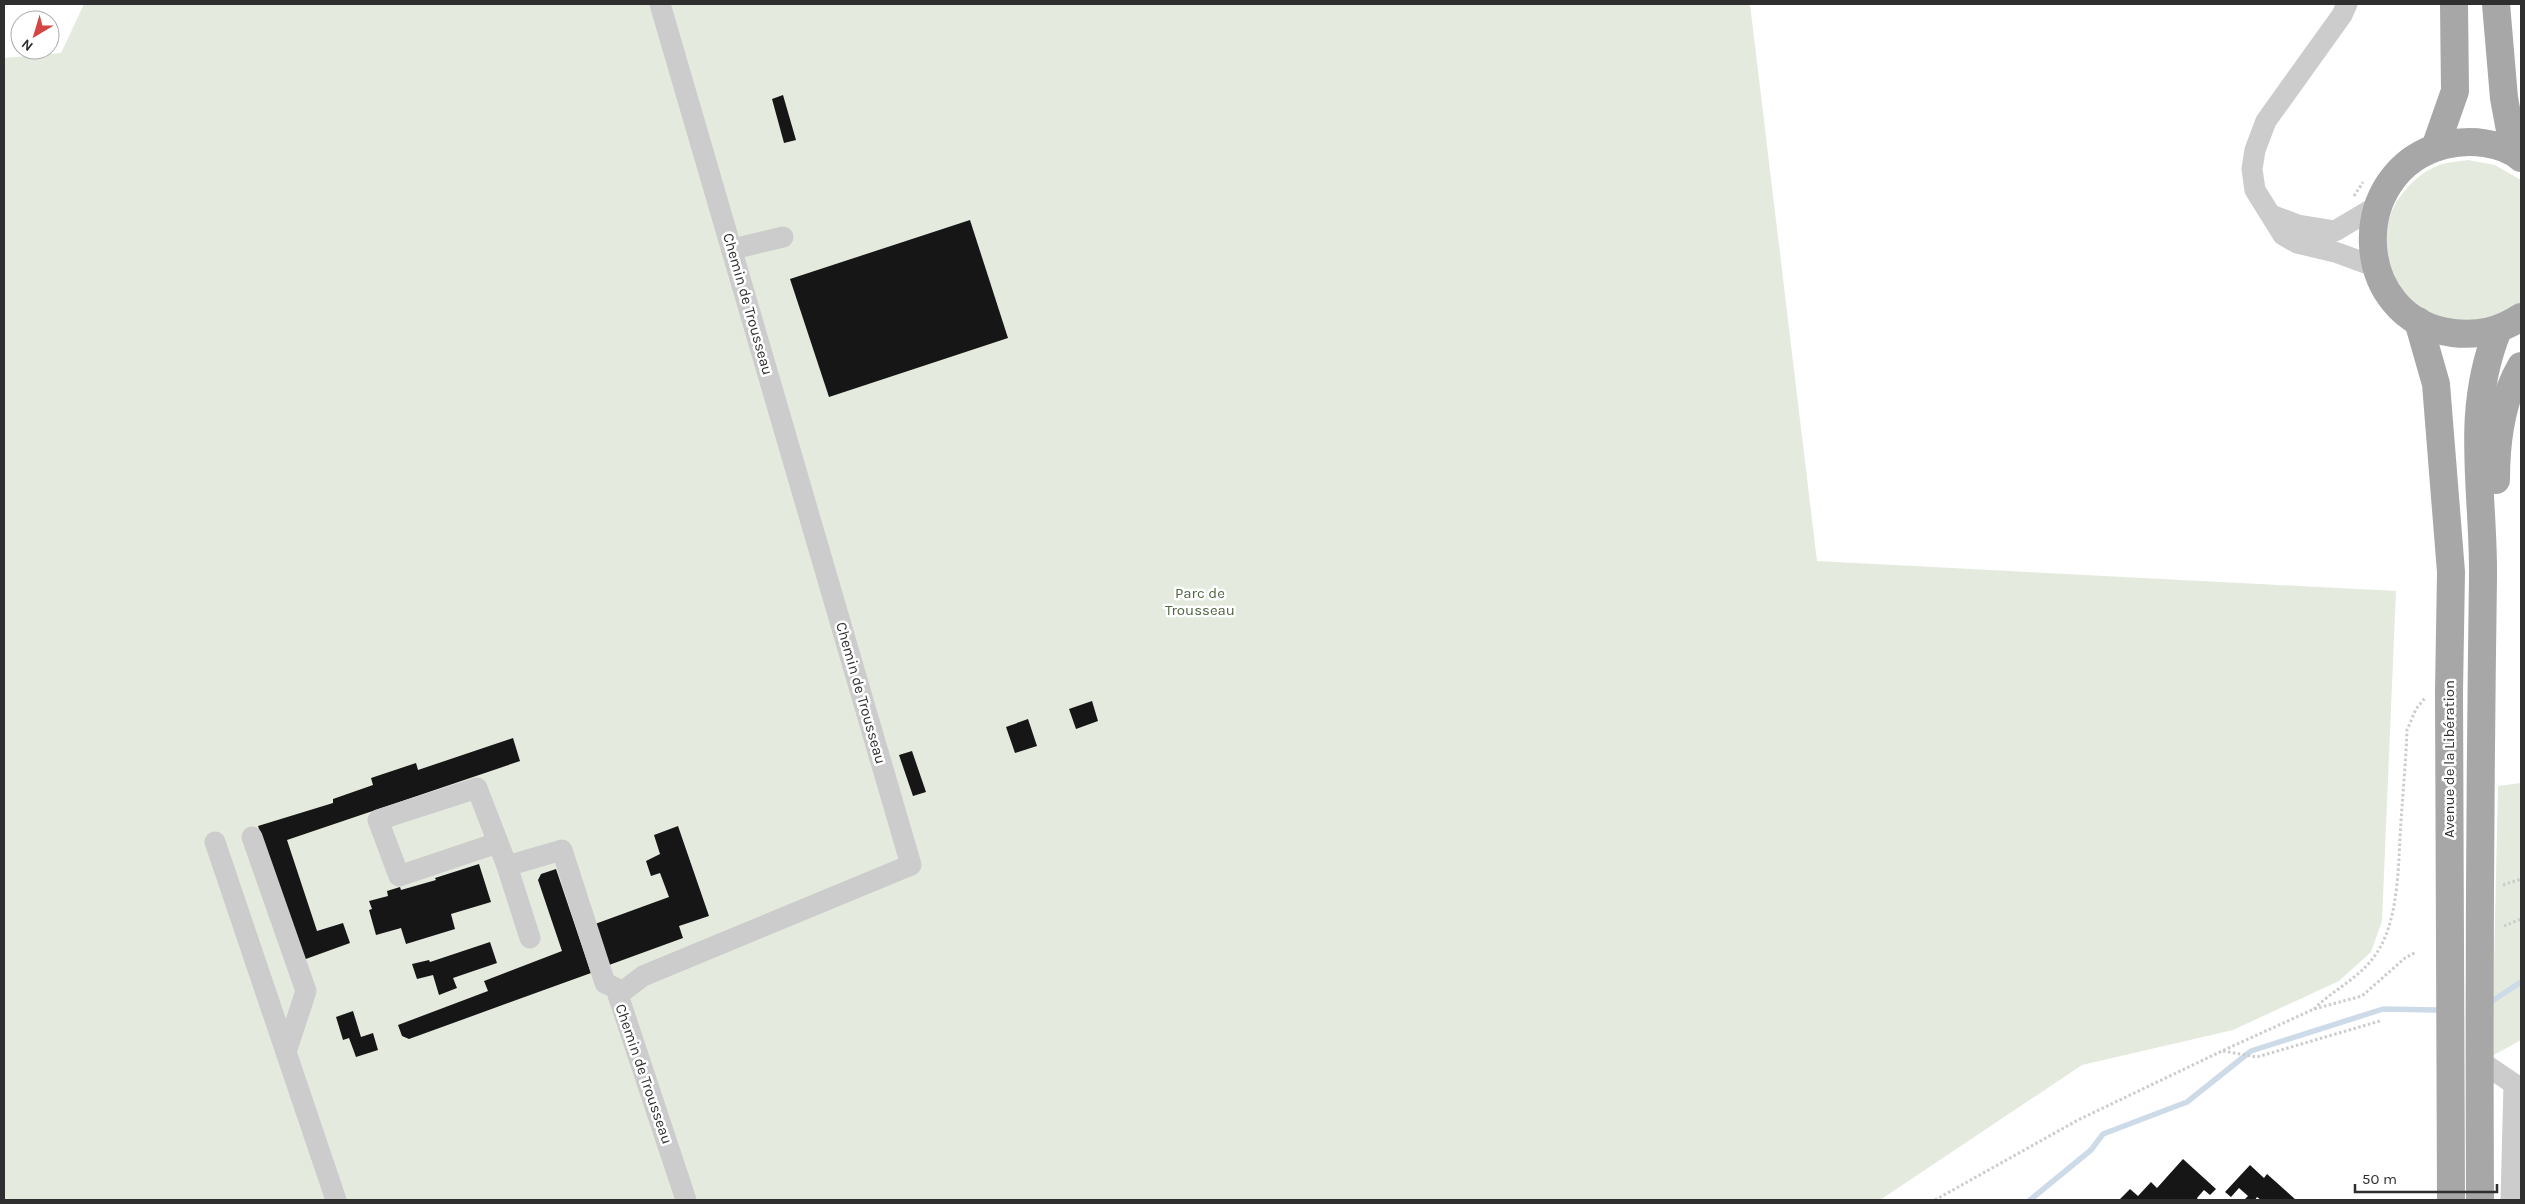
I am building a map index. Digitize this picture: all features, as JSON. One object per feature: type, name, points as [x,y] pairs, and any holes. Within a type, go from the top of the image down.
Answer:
[{"type":"main road","points":[[2435,148],[2455,91],[2454,4]]},
{"type":"main road","points":[[2496,4],[2504,98],[2518,155]]},
{"type":"main road","points":[[2510,324],[2471,335],[2444,332],[2418,321],[2400,307],[2385,288],[2376,267],[2371,236],[2377,206],[2386,187],[2400,170],[2416,157],[2435,148],[2455,143],[2475,142],[2518,155]]},
{"type":"main road","name":"Avenue de la Libération","points":[[2418,321],[2436,384],[2451,572],[2449,692],[2451,1200]]},
{"type":"main road","name":"Avenue de la Libération","points":[[2480,1200],[2479,887],[2484,540],[2478,460],[2480,393],[2487,358],[2510,324]]},
{"type":"main road","points":[[2484,540],[2495,505],[2496,450],[2504,406],[2521,366]]},
{"type":"street","name":"Chemin de Trousseau","points":[[660,4],[733,249],[911,865],[643,976],[618,995],[686,1200]]},
{"type":"street","points":[[2347,4],[2342,15],[2266,121],[2260,135],[2252,169],[2256,190],[2283,235],[2297,243],[2335,252],[2376,267]]},
{"type":"street","points":[[2271,215],[2298,225],[2334,231],[2377,206]]},
{"type":"street","points":[[733,249],[783,237]]},
{"type":"street","points":[[497,843],[399,876],[378,820],[478,788],[507,866],[530,938]]},
{"type":"street","points":[[252,837],[306,991],[286,1052]]},
{"type":"street","points":[[215,842],[336,1200]]},
{"type":"street","points":[[507,866],[562,850],[605,983],[622,991]]},
{"type":"street","points":[[2480,1061],[2518,1082],[2511,1200]]},
{"type":"path","points":[[2350,203],[2364,180]]},
{"type":"path","points":[[2314,1009],[2326,997],[2363,971],[2386,939],[2390,925],[2397,874],[2407,730]]},
{"type":"path","points":[[2504,926],[2521,919]]},
{"type":"path","points":[[1935,1200],[2078,1120],[2222,1051],[2314,1009],[2362,996],[2416,952]]},
{"type":"path","points":[[2222,1051],[2257,1057],[2380,1021]]},
{"type":"green space","name":"Parc de Trousseau","points":[[84,4],[1750,4],[1817,561],[2396,591],[2382,921],[2371,952],[2339,981],[2233,1030],[2082,1065],[1880,1200],[4,1200],[4,58],[10,57],[10,60],[60,60],[61,53]]},
{"type":"green space","points":[[2468,160],[2495,165],[2521,180],[2521,303],[2489,319],[2458,322],[2431,313],[2408,296],[2392,272],[2386,245],[2390,215],[2408,187],[2432,168],[2442,164]]},
{"type":"green space","points":[[2521,783],[2521,1040],[2492,1056],[2498,786]]},
{"type":"building","points":[[783,95],[796,140],[784,143],[772,99]]},
{"type":"building","points":[[970,220],[1008,338],[829,397],[790,279]]},
{"type":"building","points":[[1092,701],[1098,721],[1076,729],[1069,709]]},
{"type":"building","points":[[1028,719],[1037,746],[1015,753],[1006,727]]},
{"type":"building","points":[[513,738],[520,761],[287,840],[317,931],[343,923],[350,943],[303,960],[258,826],[333,803],[333,799],[373,785],[371,778],[416,763],[418,770]]},
{"type":"building","points":[[912,751],[926,792],[913,796],[899,755]]},
{"type":"building","points":[[678,826],[709,916],[679,926],[683,938],[609,965],[595,924],[669,897],[660,873],[651,876],[646,861],[660,854],[654,835]]},
{"type":"building","points":[[479,864],[491,902],[451,914],[455,929],[406,944],[401,928],[376,935],[369,910],[372,909],[369,901],[388,896],[387,891],[400,887],[401,890],[436,880],[435,878]]},
{"type":"building","points":[[556,869],[591,973],[409,1039],[402,1036],[398,1025],[488,991],[484,981],[562,951],[538,880],[541,874]]},
{"type":"building","points":[[490,942],[497,963],[453,978],[457,988],[439,995],[433,975],[417,979],[412,964],[429,960],[430,962]]},
{"type":"building","points":[[353,1011],[361,1037],[373,1033],[378,1050],[356,1057],[349,1038],[343,1040],[336,1017]]},
{"type":"building","points":[[2183,1159],[2216,1189],[2210,1195],[2204,1190],[2197,1198],[2198,1200],[2119,1200],[2130,1189],[2138,1196],[2151,1182],[2157,1188]]},
{"type":"building","points":[[2250,1165],[2264,1178],[2267,1174],[2296,1200],[2261,1200],[2257,1197],[2255,1200],[2244,1200],[2248,1196],[2239,1188],[2231,1197],[2225,1192]]},
{"type":"waterway","points":[[2492,1001],[2521,982]]},
{"type":"waterway","points":[[2030,1200],[2091,1150],[2103,1134],[2187,1102],[2251,1051],[2383,1009],[2436,1010]]}]
